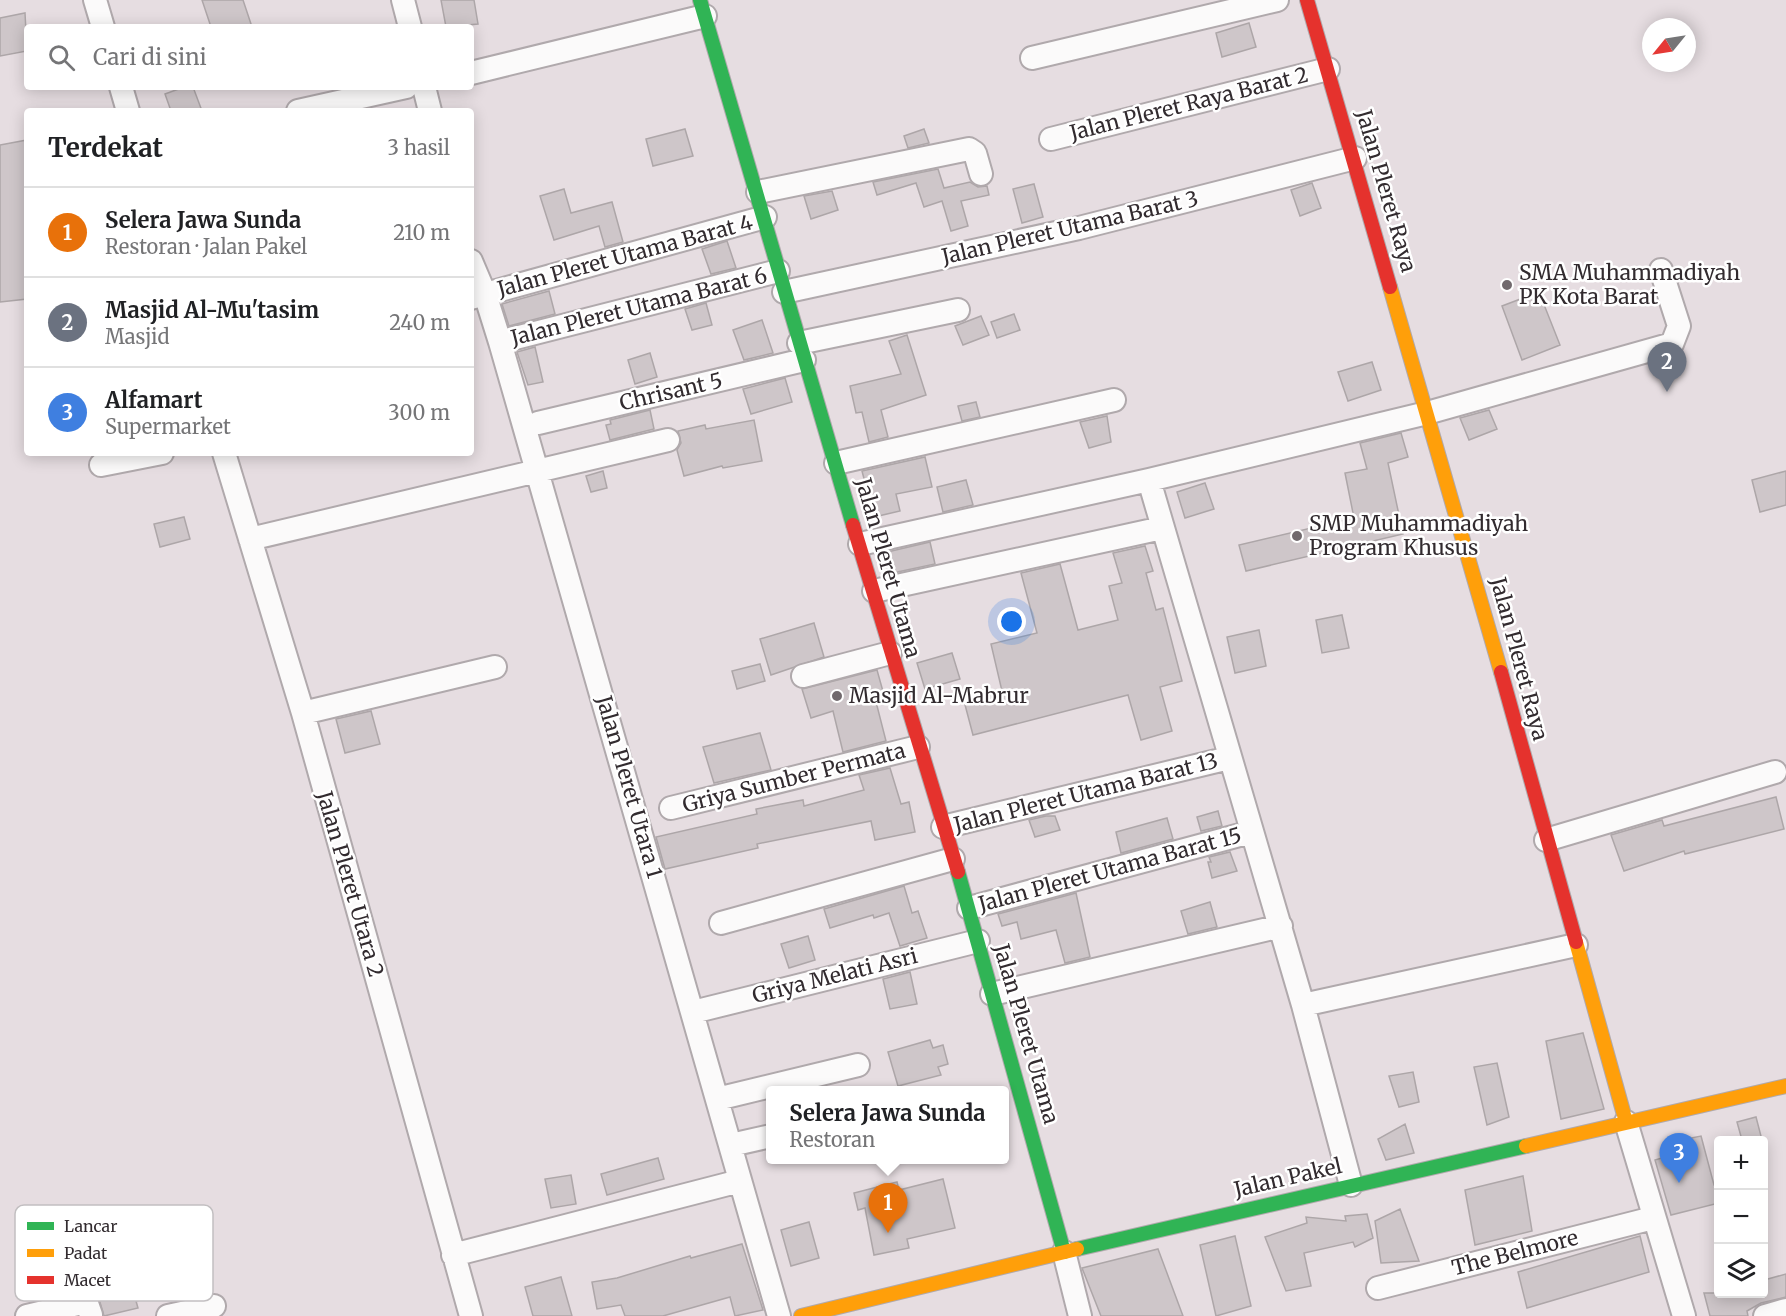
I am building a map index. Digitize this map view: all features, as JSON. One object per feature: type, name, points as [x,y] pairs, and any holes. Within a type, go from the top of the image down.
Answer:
[{"type":"street","points":[[95,0],[102,24]]},
{"type":"street","points":[[403,0],[409,24]]},
{"type":"street","points":[[1032,58],[1277,0]]},
{"type":"street","name":"Jalan Pleret Raya","points":[[1307,0],[1355,158],[1473,571],[1626,1122]]},
{"type":"street","points":[[474,72],[703,8]]},
{"type":"street","name":"Jalan Pleret Utama","points":[[703,8],[758,192],[801,352],[874,591],[918,747],[969,908],[1064,1252]]},
{"type":"street","name":"Jalan Pleret Raya Barat 2","points":[[1051,139],[1328,69]]},
{"type":"street","points":[[122,90],[127,108]]},
{"type":"street","points":[[311,108],[392,90]]},
{"type":"street","points":[[425,90],[429,108]]},
{"type":"street","points":[[758,192],[969,149],[975,153],[981,174]]},
{"type":"street","name":"Jalan Pleret Utama Barat 3","points":[[781,281],[1079,228],[1355,158]]},
{"type":"street","name":"Jalan Pleret Utama Barat 4","points":[[478,296],[765,217]]},
{"type":"street","points":[[860,544],[1149,480],[1427,413],[1672,344],[1679,326],[1661,270]]},
{"type":"street","name":"Jalan Pleret Utara 1","points":[[474,276],[478,296],[500,342],[535,472],[693,1012],[779,1316]]},
{"type":"street","name":"Jalan Pleret Utama Barat 6","points":[[500,342],[781,281]]},
{"type":"street","name":"Chrisant 5","points":[[538,423],[958,310]]},
{"type":"street","points":[[836,463],[1114,400]]},
{"type":"street","points":[[250,539],[668,440]]},
{"type":"street","points":[[101,465],[147,456]]},
{"type":"street","name":"Jalan Pleret Utara 2","points":[[225,456],[303,713],[471,1316]]},
{"type":"street","points":[[1149,480],[1229,758],[1281,926],[1351,1185]]},
{"type":"street","points":[[874,591],[1162,528]]},
{"type":"street","points":[[803,676],[890,653]]},
{"type":"street","points":[[303,713],[495,667]]},
{"type":"street","name":"Griya Sumber Permata","points":[[671,808],[918,747]]},
{"type":"street","name":"Jalan Pleret Utama Barat 13","points":[[943,827],[1229,758]]},
{"type":"street","points":[[1546,840],[1775,772]]},
{"type":"street","name":"Jalan Pleret Utama Barat 15","points":[[969,908],[1251,832]]},
{"type":"street","points":[[721,923],[953,859]]},
{"type":"street","points":[[992,994],[1281,926]]},
{"type":"street","name":"Griya Melati Asri","points":[[693,1012],[978,940]]},
{"type":"street","points":[[1303,1005],[1576,945]]},
{"type":"street","points":[[771,1086],[858,1065]]},
{"type":"street","name":"Jalan Pakel","points":[[801,1316],[1064,1252],[1786,1086]]},
{"type":"street","points":[[717,1099],[766,1087]]},
{"type":"street","points":[[1626,1122],[1682,1316]]},
{"type":"street","points":[[731,1145],[766,1137]]},
{"type":"street","points":[[453,1255],[732,1183]]},
{"type":"street","name":"The Belmore","points":[[1378,1288],[1653,1218]]},
{"type":"street","points":[[1064,1252],[1080,1316]]},
{"type":"street","points":[[168,1316],[214,1306]]},
{"type":"street","points":[[27,1316],[89,1309]]},
{"type":"street","points":[[1765,1316],[1786,1310]]},
{"type":"building","points":[[202,0],[243,0],[251,24],[210,24]]},
{"type":"building","points":[[441,0],[474,0],[478,24],[445,24]]},
{"type":"building","points":[[25,13],[24,52],[0,56],[0,18]]},
{"type":"building","points":[[1249,23],[1256,47],[1222,57],[1216,33]]},
{"type":"building","points":[[176,90],[194,90],[201,108],[170,108],[165,94]]},
{"type":"building","points":[[685,129],[693,156],[653,166],[646,139]]},
{"type":"building","points":[[924,129],[929,143],[908,148],[904,136]]},
{"type":"building","points":[[24,141],[24,299],[0,302],[0,145]]},
{"type":"building","points":[[938,169],[944,188],[970,182],[978,187],[987,186],[989,195],[961,201],[968,226],[951,231],[942,201],[924,207],[916,183],[877,195],[873,182]]},
{"type":"building","points":[[1312,183],[1321,208],[1300,216],[1291,190]]},
{"type":"building","points":[[1034,184],[1043,217],[1022,223],[1013,189]]},
{"type":"building","points":[[564,189],[571,213],[612,202],[623,242],[605,247],[599,226],[554,240],[540,196]]},
{"type":"building","points":[[832,191],[838,210],[811,219],[804,196]]},
{"type":"building","points":[[727,241],[736,268],[711,274],[702,249]]},
{"type":"building","points":[[549,291],[555,314],[509,326],[502,304]]},
{"type":"building","points":[[1539,292],[1560,345],[1522,360],[1502,306]]},
{"type":"building","points":[[706,303],[712,325],[692,330],[685,309]]},
{"type":"building","points":[[1014,314],[1020,330],[997,338],[991,322]]},
{"type":"building","points":[[981,316],[989,335],[963,345],[955,326]]},
{"type":"building","points":[[762,320],[773,353],[744,360],[733,330]]},
{"type":"building","points":[[907,335],[926,395],[881,410],[888,437],[869,442],[862,412],[856,413],[850,386],[901,374],[889,341]]},
{"type":"building","points":[[535,347],[543,382],[528,385],[517,352]]},
{"type":"building","points":[[650,353],[657,377],[635,384],[628,360]]},
{"type":"building","points":[[1372,362],[1381,390],[1348,401],[1338,372]]},
{"type":"building","points":[[785,378],[792,402],[751,414],[743,389]]},
{"type":"building","points":[[976,402],[980,417],[962,421],[958,406]]},
{"type":"building","points":[[650,410],[654,429],[610,440],[606,425],[611,424],[610,420]]},
{"type":"building","points":[[1489,410],[1497,429],[1469,440],[1460,418]]},
{"type":"building","points":[[1107,416],[1111,442],[1089,448],[1080,422]]},
{"type":"building","points":[[754,420],[762,461],[723,468],[722,466],[684,476],[677,450],[681,443],[678,431],[705,425],[706,429]]},
{"type":"building","points":[[1401,433],[1408,457],[1388,463],[1403,534],[1246,571],[1239,545],[1354,518],[1345,473],[1367,469],[1360,443]]},
{"type":"building","points":[[925,457],[932,487],[896,494],[900,511],[874,517],[862,471]]},
{"type":"building","points":[[603,471],[607,488],[591,492],[586,476]]},
{"type":"building","points":[[1786,471],[1786,505],[1760,512],[1752,480]]},
{"type":"building","points":[[966,480],[973,505],[943,512],[937,487]]},
{"type":"building","points":[[1205,483],[1214,509],[1185,518],[1177,492]]},
{"type":"building","points":[[184,517],[190,539],[160,547],[154,524]]},
{"type":"building","points":[[930,542],[935,564],[888,574],[883,553]]},
{"type":"building","points":[[1145,546],[1153,571],[1146,573],[1156,610],[1163,608],[1182,681],[1160,687],[1172,731],[1141,740],[1128,695],[973,735],[964,701],[1002,691],[991,644],[1037,633],[1021,573],[1060,564],[1078,630],[1118,620],[1109,586],[1122,583],[1113,553]]},
{"type":"building","points":[[1342,615],[1349,648],[1322,653],[1316,620]]},
{"type":"building","points":[[814,623],[824,657],[771,675],[760,639]]},
{"type":"building","points":[[1259,630],[1266,666],[1235,673],[1227,637]]},
{"type":"building","points":[[952,653],[960,679],[925,689],[917,663]]},
{"type":"building","points":[[760,664],[765,681],[737,689],[732,671]]},
{"type":"building","points":[[877,670],[884,695],[875,698],[886,741],[843,752],[833,711],[811,718],[802,689]]},
{"type":"building","points":[[371,711],[380,744],[345,753],[336,719]]},
{"type":"building","points":[[760,733],[771,770],[714,783],[703,747]]},
{"type":"building","points":[[890,768],[901,804],[909,802],[915,832],[875,840],[871,821],[757,844],[758,848],[665,869],[656,837],[757,814],[756,809],[803,800],[804,806],[864,790],[859,775]]},
{"type":"building","points":[[1776,797],[1784,829],[1685,854],[1684,851],[1624,871],[1611,835],[1662,820],[1664,826]]},
{"type":"building","points":[[1218,811],[1222,826],[1201,831],[1197,817]]},
{"type":"building","points":[[1055,816],[1060,830],[1035,837],[1029,820]]},
{"type":"building","points":[[1167,818],[1173,839],[1121,853],[1116,832]]},
{"type":"building","points":[[1230,852],[1237,871],[1212,878],[1209,857]]},
{"type":"building","points":[[904,886],[912,913],[918,911],[927,938],[900,946],[889,913],[874,918],[873,915],[830,928],[824,909]]},
{"type":"building","points":[[1076,893],[1090,957],[1065,963],[1056,930],[1021,939],[1017,922],[1002,926],[998,914]]},
{"type":"building","points":[[1210,902],[1217,927],[1188,934],[1181,911]]},
{"type":"building","points":[[808,936],[815,960],[789,968],[781,944]]},
{"type":"building","points":[[910,972],[917,1004],[890,1009],[883,979]]},
{"type":"building","points":[[1583,1033],[1604,1109],[1561,1119],[1546,1041]]},
{"type":"building","points":[[930,1040],[933,1048],[943,1045],[948,1064],[938,1067],[941,1075],[898,1086],[888,1052]]},
{"type":"building","points":[[1497,1063],[1509,1117],[1487,1125],[1474,1067]]},
{"type":"building","points":[[1413,1072],[1419,1102],[1399,1107],[1389,1076]]},
{"type":"building","points":[[1756,1117],[1761,1136],[1741,1136],[1737,1122]]},
{"type":"building","points":[[1405,1124],[1414,1153],[1386,1160],[1378,1139]]},
{"type":"building","points":[[1701,1136],[1714,1185],[1714,1204],[1671,1215],[1655,1160],[1689,1150],[1686,1139]]},
{"type":"building","points":[[658,1158],[664,1179],[607,1195],[601,1174]]},
{"type":"building","points":[[571,1175],[576,1204],[551,1208],[545,1179]]},
{"type":"building","points":[[1523,1176],[1532,1231],[1475,1245],[1465,1190]]},
{"type":"building","points":[[943,1179],[955,1228],[907,1239],[909,1248],[874,1255],[865,1208],[858,1210],[854,1193],[897,1182],[899,1190]]},
{"type":"building","points":[[1400,1209],[1419,1261],[1381,1263],[1375,1221]]},
{"type":"building","points":[[1367,1214],[1373,1238],[1355,1247],[1353,1242],[1304,1253],[1311,1286],[1286,1291],[1265,1237],[1307,1223],[1306,1217],[1346,1221],[1345,1216]]},
{"type":"building","points":[[809,1222],[819,1258],[791,1266],[781,1230]]},
{"type":"building","points":[[1235,1236],[1251,1306],[1216,1316],[1200,1245]]},
{"type":"building","points":[[1640,1236],[1649,1272],[1527,1308],[1518,1272]]},
{"type":"building","points":[[742,1244],[763,1310],[735,1316],[730,1297],[663,1316],[625,1316],[621,1305],[597,1309],[592,1282],[617,1278],[690,1256],[691,1258]]},
{"type":"building","points":[[1158,1249],[1183,1316],[1101,1316],[1082,1268]]},
{"type":"building","points":[[1786,1274],[1786,1297],[1761,1303],[1747,1311],[1748,1316],[1710,1316],[1704,1293],[1714,1293],[1714,1298],[1768,1298],[1768,1279]]},
{"type":"building","points":[[561,1277],[572,1316],[533,1316],[525,1287]]},
{"type":"building","points":[[100,1301],[136,1301],[138,1308],[104,1316]]},
{"type":"traffic: fast","points":[[700,0],[853,525]]},
{"type":"traffic: fast","points":[[958,872],[1064,1252]]},
{"type":"traffic: fast","points":[[1077,1249],[1526,1146]]},
{"type":"traffic: slow","points":[[1390,287],[1501,672]]},
{"type":"traffic: slow","points":[[1576,942],[1626,1122]]},
{"type":"traffic: slow","points":[[1526,1146],[1786,1086]]},
{"type":"traffic: slow","points":[[801,1316],[1077,1249]]},
{"type":"traffic: jam","points":[[1307,0],[1390,287]]},
{"type":"traffic: jam","points":[[853,525],[958,872]]},
{"type":"traffic: jam","points":[[1501,672],[1576,942]]},
{"type":"place","name":"SMA Muhammadiyah PK Kota Barat","points":[[1507,285]]},
{"type":"place","name":"Masjid Al-Mu'tasim","points":[[1667,392]]},
{"type":"place","name":"SMP Muhammadiyah Program Khusus","points":[[1297,536]]},
{"type":"place","name":"Masjid Al-Mabrur","points":[[837,696]]},
{"type":"place","name":"Alfamart","points":[[1679,1183]]},
{"type":"place","name":"Selera Jawa Sunda","points":[[888,1233]]}]
